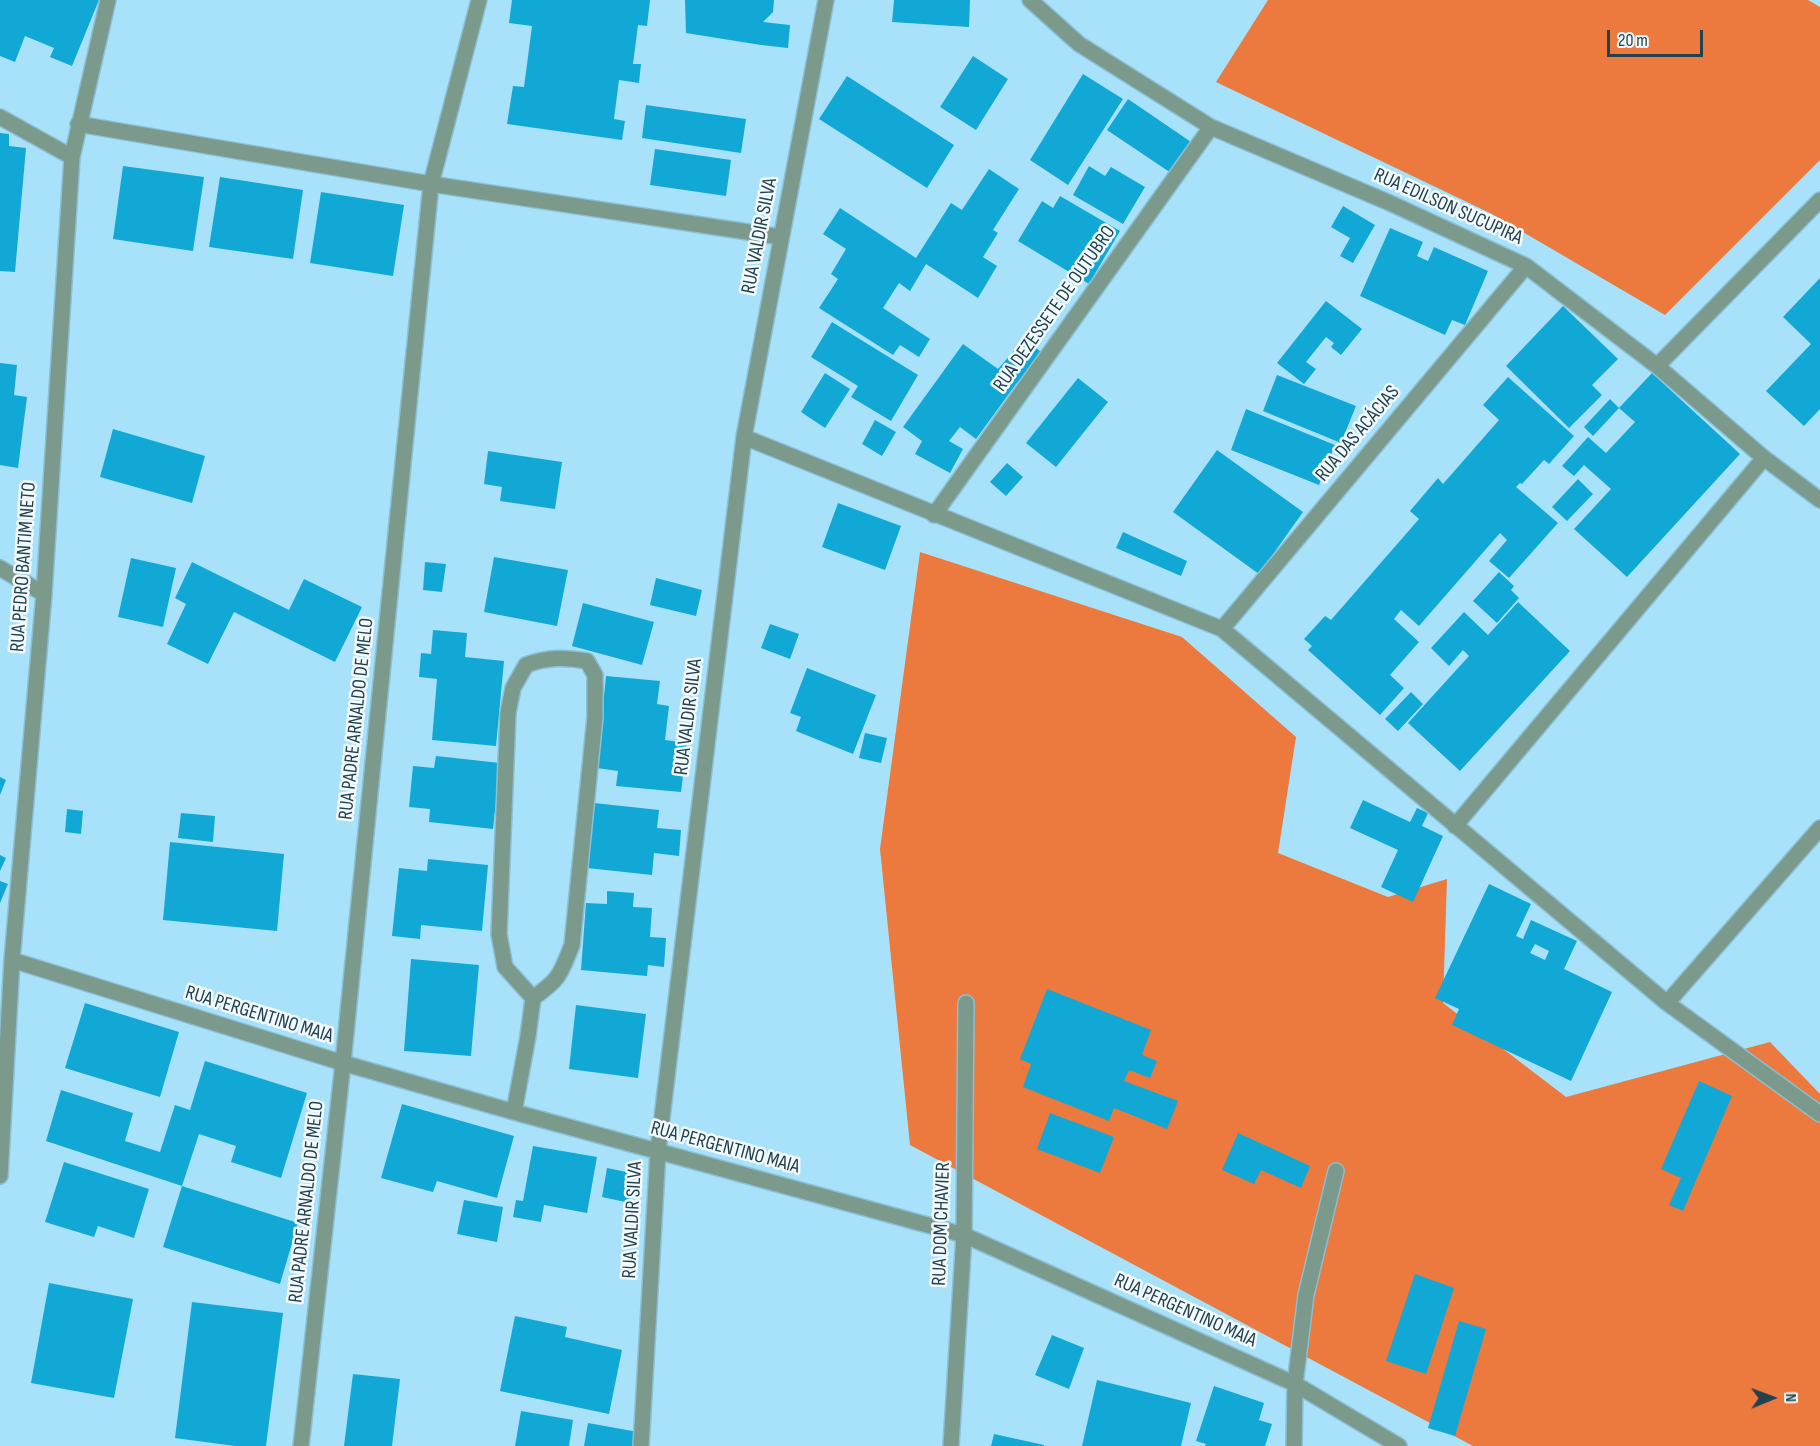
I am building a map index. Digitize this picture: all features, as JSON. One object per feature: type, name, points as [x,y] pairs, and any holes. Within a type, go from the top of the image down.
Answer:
[{"type":"street","name":"RUA PEDRO BANTIM NETO","points":[[0,1176],[6,986],[12,960],[44,594],[72,157],[108,0]]},
{"type":"street","name":"RUA PADRE ARNALDO DE MELO","points":[[301,1446],[343,1063],[431,184],[479,0]]},
{"type":"street","name":"RUA VALDIR SILVA","points":[[641,1446],[658,1151],[744,437],[826,0]]},
{"type":"street","name":"RUA EDILSON SUCUPIRA","points":[[1030,0],[1079,44],[1211,127],[1390,203],[1526,266],[1657,366],[1764,458],[1820,500]]},
{"type":"street","points":[[0,117],[72,157]]},
{"type":"street","points":[[78,124],[431,184],[781,237]]},
{"type":"street","name":"RUA DEZESSETE DE OUTUBRO","points":[[934,515],[1211,127]]},
{"type":"street","points":[[1657,366],[1820,200]]},
{"type":"street","name":"RUA DAS ACÁCIAS","points":[[1222,629],[1526,266]]},
{"type":"street","points":[[744,437],[1222,629],[1667,1004],[1820,1114]]},
{"type":"street","points":[[1455,826],[1764,458]]},
{"type":"street","points":[[0,568],[44,594]]},
{"type":"street","points":[[514,1112],[533,998],[550,986],[560,975],[572,945],[595,717],[595,675],[587,662],[567,657],[542,659],[526,665],[513,688],[508,713],[499,934],[505,967],[533,998]]},
{"type":"street","points":[[1667,1004],[1820,828]]},
{"type":"street","name":"RUA PERGENTINO MAIA","points":[[12,960],[343,1063],[964,1235],[1296,1384],[1399,1446]]},
{"type":"street","name":"RUA DOM CHAVIER","points":[[951,1446],[964,1235],[966,1004]]},
{"type":"street","points":[[1294,1446],[1296,1384],[1306,1295],[1336,1171]]},
{"type":"shaded area","points":[[1268,0],[1808,0],[1820,7],[1820,160],[1665,315],[1492,214],[1216,82]]},
{"type":"shaded area","points":[[920,552],[1182,637],[1296,737],[1278,853],[1388,897],[1447,879],[1443,1003],[1566,1097],[1770,1042],[1820,1094],[1820,1446],[1473,1446],[910,1145],[880,849]]},
{"type":"building","points":[[0,0],[99,0],[72,66],[50,57],[54,48],[25,36],[15,62],[0,56]]},
{"type":"building","points":[[512,0],[650,0],[647,26],[638,25],[633,64],[641,64],[639,83],[619,80],[614,119],[625,121],[622,140],[507,124],[513,86],[524,87],[532,26],[509,23]]},
{"type":"building","points":[[685,0],[774,0],[773,12],[763,22],[790,25],[788,48],[686,33]]},
{"type":"building","points":[[894,0],[970,0],[969,27],[892,22]]},
{"type":"building","points":[[973,56],[1008,79],[976,130],[940,107]]},
{"type":"building","points":[[1083,74],[1123,99],[1068,185],[1030,160]]},
{"type":"building","points":[[847,76],[954,145],[927,188],[819,119]]},
{"type":"building","points":[[1128,99],[1194,144],[1174,175],[1107,130]]},
{"type":"building","points":[[646,105],[746,119],[741,153],[642,138]]},
{"type":"building","points":[[0,133],[9,134],[9,146],[26,148],[15,272],[0,271]]},
{"type":"building","points":[[655,149],[731,160],[726,196],[650,185]]},
{"type":"building","points":[[123,166],[204,177],[193,251],[113,239]]},
{"type":"building","points":[[1089,166],[1105,176],[1111,167],[1145,187],[1123,224],[1073,195]]},
{"type":"building","points":[[989,169],[1019,189],[993,230],[998,233],[983,257],[997,266],[978,298],[926,264],[910,291],[899,283],[883,308],[930,339],[919,357],[900,345],[893,355],[819,308],[838,279],[831,274],[846,249],[823,234],[840,208],[916,258],[951,203],[962,210]]},
{"type":"building","points":[[220,177],[303,190],[293,259],[209,247]]},
{"type":"building","points":[[321,192],[404,205],[393,276],[310,263]]},
{"type":"building","points":[[1060,196],[1120,231],[1089,284],[1018,241],[1042,201],[1053,208]]},
{"type":"building","points":[[1343,206],[1375,225],[1353,263],[1340,256],[1350,238],[1331,227]]},
{"type":"building","points":[[1390,228],[1423,242],[1417,256],[1428,261],[1434,247],[1488,271],[1465,325],[1452,320],[1445,335],[1360,296]]},
{"type":"building","points":[[1820,278],[1820,409],[1804,426],[1766,391],[1811,344],[1783,317]]},
{"type":"building","points":[[1326,301],[1362,329],[1341,355],[1331,347],[1334,343],[1326,337],[1306,362],[1316,369],[1304,384],[1277,363]]},
{"type":"building","points":[[1563,306],[1618,359],[1592,385],[1602,395],[1569,428],[1506,366]]},
{"type":"building","points":[[832,322],[918,375],[891,421],[851,397],[858,386],[811,357]]},
{"type":"building","points":[[1025,338],[1043,354],[1016,384],[976,439],[960,427],[949,441],[963,449],[950,473],[915,454],[922,441],[903,427],[963,344],[998,369]]},
{"type":"building","points":[[0,363],[17,365],[14,395],[27,397],[18,468],[0,465]]},
{"type":"building","points":[[825,373],[850,389],[825,428],[801,412]]},
{"type":"building","points":[[1652,373],[1740,454],[1627,577],[1574,529],[1611,489],[1584,465],[1574,476],[1562,466],[1588,437],[1606,453],[1635,422],[1619,408]]},
{"type":"building","points":[[1277,375],[1356,406],[1341,443],[1263,411]]},
{"type":"building","points":[[1508,377],[1574,436],[1549,464],[1544,460],[1522,484],[1516,487],[1558,523],[1509,578],[1489,561],[1507,540],[1500,533],[1419,626],[1401,610],[1394,619],[1419,642],[1390,675],[1404,688],[1380,715],[1308,650],[1312,646],[1304,639],[1325,616],[1331,620],[1419,519],[1410,511],[1438,478],[1443,484],[1499,420],[1483,405]]},
{"type":"building","points":[[1078,378],[1108,402],[1056,467],[1026,443]]},
{"type":"building","points":[[1610,399],[1619,408],[1593,436],[1584,427]]},
{"type":"building","points":[[1246,409],[1335,445],[1319,485],[1231,450]]},
{"type":"building","points":[[875,420],[896,432],[882,456],[862,444]]},
{"type":"building","points":[[113,429],[205,456],[192,503],[100,477]]},
{"type":"building","points":[[1217,450],[1303,512],[1259,574],[1173,512]]},
{"type":"building","points":[[488,451],[562,462],[555,509],[500,501],[502,487],[484,484]]},
{"type":"building","points":[[1007,463],[1023,477],[1006,496],[990,482]]},
{"type":"building","points":[[1578,479],[1593,494],[1567,521],[1552,507]]},
{"type":"building","points":[[838,503],[901,526],[885,570],[822,547]]},
{"type":"building","points":[[1123,532],[1187,561],[1181,576],[1116,548]]},
{"type":"building","points":[[494,557],[568,570],[557,626],[484,612]]},
{"type":"building","points":[[131,558],[176,568],[163,627],[118,617]]},
{"type":"building","points":[[192,562],[289,610],[304,579],[362,607],[335,662],[234,612],[208,664],[167,644],[186,604],[175,598]]},
{"type":"building","points":[[425,562],[446,564],[442,592],[423,590]]},
{"type":"building","points":[[1499,572],[1514,586],[1511,590],[1519,598],[1497,623],[1473,601]]},
{"type":"building","points":[[656,578],[702,590],[696,616],[650,605]]},
{"type":"building","points":[[1518,602],[1570,651],[1460,771],[1408,723],[1469,656],[1463,650],[1449,666],[1431,648],[1464,612],[1488,635]]},
{"type":"building","points":[[583,603],[654,622],[642,665],[572,646]]},
{"type":"building","points":[[770,624],[799,634],[790,659],[761,648]]},
{"type":"building","points":[[433,630],[467,633],[465,657],[504,661],[496,746],[432,740],[437,679],[419,677],[421,653],[431,654]]},
{"type":"building","points":[[807,668],[876,695],[853,754],[796,731],[801,717],[790,713]]},
{"type":"building","points":[[606,676],[660,681],[657,704],[669,706],[665,740],[687,743],[681,792],[616,786],[618,771],[597,768]]},
{"type":"building","points":[[1411,692],[1423,704],[1398,731],[1385,719]]},
{"type":"building","points":[[865,733],[887,738],[881,763],[859,758]]},
{"type":"building","points":[[436,756],[500,763],[493,829],[429,822],[430,809],[409,807],[413,766],[434,768]]},
{"type":"building","points":[[0,777],[6,780],[0,795]]},
{"type":"building","points":[[1363,800],[1410,822],[1417,808],[1428,813],[1422,826],[1443,836],[1413,902],[1381,887],[1398,850],[1350,828]]},
{"type":"building","points":[[594,803],[659,810],[657,828],[681,830],[679,856],[654,853],[652,875],[587,868]]},
{"type":"building","points":[[67,809],[83,811],[81,834],[65,832]]},
{"type":"building","points":[[181,813],[215,816],[213,842],[178,838]]},
{"type":"building","points":[[170,842],[284,854],[277,931],[163,920]]},
{"type":"building","points":[[0,855],[6,858],[0,871]]},
{"type":"building","points":[[428,859],[488,865],[482,931],[421,925],[420,939],[392,936],[399,868],[427,871]]},
{"type":"building","points":[[0,881],[8,884],[0,903]]},
{"type":"building","points":[[1489,884],[1531,904],[1516,936],[1523,939],[1531,920],[1577,941],[1564,969],[1612,992],[1571,1081],[1452,1025],[1459,1009],[1435,998]],"holes":[[[1535,944],[1549,951],[1545,960],[1530,953]]]},
{"type":"building","points":[[607,891],[634,893],[633,907],[652,908],[650,937],[666,938],[664,967],[648,965],[647,976],[581,970],[586,903],[607,904]]},
{"type":"building","points":[[411,959],[479,965],[471,1056],[404,1051]]},
{"type":"building","points":[[1047,989],[1151,1030],[1142,1055],[1157,1061],[1150,1078],[1129,1070],[1124,1081],[1178,1101],[1167,1129],[1114,1108],[1109,1121],[1023,1087],[1031,1064],[1020,1059]]},
{"type":"building","points":[[85,1003],[179,1032],[160,1097],[65,1068]]},
{"type":"building","points":[[576,1005],[646,1014],[638,1078],[569,1069]]},
{"type":"building","points":[[205,1061],[307,1093],[281,1178],[231,1162],[236,1146],[199,1134],[182,1186],[46,1141],[61,1090],[133,1113],[125,1141],[160,1152],[175,1105],[190,1110]]},
{"type":"building","points":[[1699,1081],[1732,1096],[1683,1211],[1669,1205],[1681,1178],[1661,1169]]},
{"type":"building","points":[[402,1104],[514,1136],[497,1198],[437,1181],[433,1192],[381,1178]]},
{"type":"building","points":[[1050,1113],[1114,1137],[1100,1173],[1037,1149]]},
{"type":"building","points":[[1238,1133],[1310,1166],[1301,1188],[1261,1170],[1254,1184],[1222,1170]]},
{"type":"building","points":[[533,1146],[597,1157],[587,1213],[544,1205],[541,1222],[513,1217],[516,1200],[523,1201]]},
{"type":"building","points":[[64,1162],[149,1189],[134,1238],[98,1226],[94,1237],[45,1222]]},
{"type":"building","points":[[607,1168],[636,1174],[630,1203],[602,1197]]},
{"type":"building","points":[[182,1186],[298,1223],[280,1284],[163,1247]]},
{"type":"building","points":[[464,1200],[503,1207],[497,1242],[457,1234]]},
{"type":"building","points":[[1415,1274],[1454,1288],[1426,1374],[1386,1361]]},
{"type":"building","points":[[49,1283],[133,1299],[114,1398],[31,1383]]},
{"type":"building","points":[[192,1302],[283,1313],[266,1446],[235,1446],[175,1438]]},
{"type":"building","points":[[515,1316],[567,1327],[565,1337],[622,1350],[609,1414],[500,1391]]},
{"type":"building","points":[[1459,1321],[1486,1329],[1455,1436],[1428,1428]]},
{"type":"building","points":[[1052,1335],[1084,1348],[1069,1389],[1035,1375]]},
{"type":"building","points":[[353,1374],[400,1379],[392,1446],[344,1446]]},
{"type":"building","points":[[1097,1380],[1191,1403],[1181,1446],[1082,1446]]},
{"type":"building","points":[[1214,1386],[1264,1403],[1259,1420],[1272,1424],[1265,1446],[1205,1446],[1206,1444],[1196,1441]]},
{"type":"building","points":[[521,1411],[573,1420],[569,1446],[515,1446]]},
{"type":"building","points":[[588,1423],[638,1432],[636,1446],[584,1446]]},
{"type":"building","points":[[994,1434],[1044,1445],[1044,1446],[991,1446]]}]
